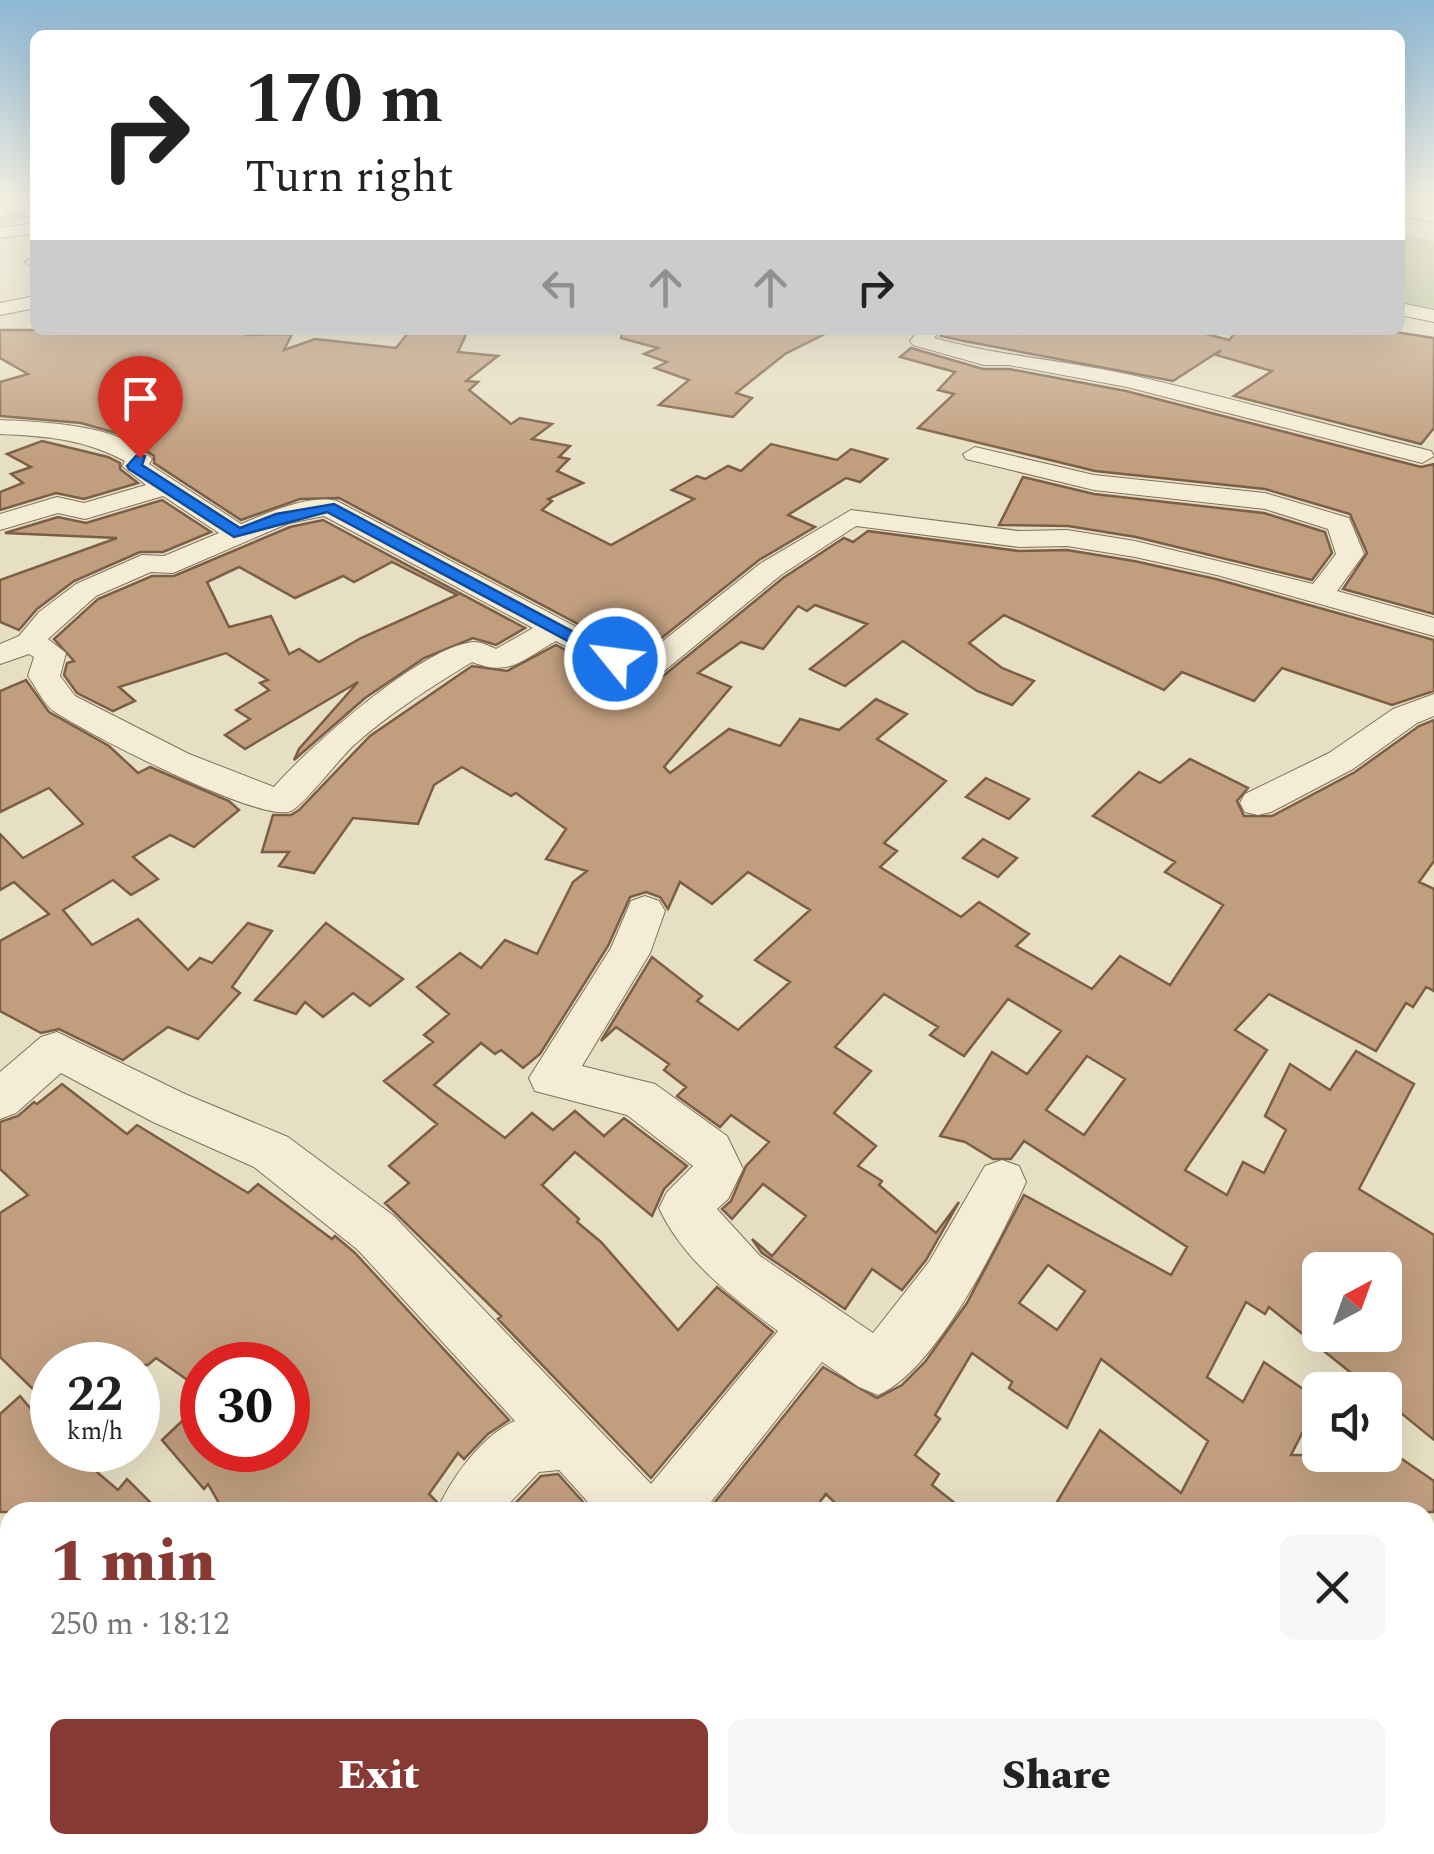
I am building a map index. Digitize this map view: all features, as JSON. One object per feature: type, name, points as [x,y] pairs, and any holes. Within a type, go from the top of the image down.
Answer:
[{"type":"street","points":[[0,309],[30,303]]},
{"type":"street","points":[[1405,310],[1434,316]]},
{"type":"street","points":[[1405,329],[1434,335]]},
{"type":"street","points":[[927,335],[920,341],[950,351],[1128,381],[1422,456]]},
{"type":"street","points":[[0,426],[32,425],[78,432],[114,445],[140,458],[134,466],[239,534]]},
{"type":"street","points":[[975,454],[1035,473],[1130,488],[1243,496],[1325,517],[1340,524],[1350,554],[1320,596]]},
{"type":"street","points":[[0,522],[57,505],[85,512],[166,487]]},
{"type":"street","points":[[15,648],[86,590],[152,561],[162,566],[282,518],[328,507],[641,674],[772,569],[851,518],[1019,539],[1067,538],[1222,568],[1434,627]]},
{"type":"street","points":[[15,648],[50,653],[44,676],[63,703],[177,762],[242,790],[282,801],[315,760],[378,704],[461,654],[476,652],[497,662],[558,627]]},
{"type":"street","points":[[1258,803],[1341,761],[1405,716],[1434,704]]},
{"type":"street","points":[[645,911],[630,952],[552,1078],[639,1098],[710,1151],[719,1169],[684,1208],[742,1274],[878,1368],[908,1338],[972,1240],[1002,1182]]},
{"type":"street","points":[[0,1099],[58,1050],[169,1108],[271,1152],[376,1233],[627,1502]]},
{"type":"street","points":[[674,1502],[816,1326]]},
{"type":"street","points":[[473,1502],[526,1445],[570,1440]]},
{"type":"green space","points":[[1405,287],[1434,287],[1434,314],[1405,307]]},
{"type":"building","points":[[0,330],[30,330],[30,335],[292,335],[284,350],[315,339],[396,348],[406,335],[466,335],[458,352],[498,356],[466,381],[478,382],[469,390],[511,424],[520,418],[552,424],[532,439],[570,446],[559,457],[569,459],[557,471],[583,483],[548,499],[552,501],[542,510],[611,545],[694,499],[672,490],[697,476],[705,479],[728,466],[741,471],[771,444],[837,460],[851,449],[887,459],[860,482],[846,478],[788,515],[815,527],[759,560],[639,656],[339,498],[300,499],[241,520],[154,463],[154,456],[123,435],[81,423],[0,416],[0,382],[28,374],[0,358]]},
{"type":"building","points":[[1405,334],[1434,338],[1434,428],[1421,444],[1234,396],[1272,371],[1216,355],[1221,350],[1173,381],[941,336],[1210,335],[1229,340],[1234,335]]},
{"type":"building","points":[[823,335],[785,354],[736,393],[752,398],[733,417],[659,405],[689,380],[655,368],[667,362],[644,354],[658,348],[621,338]]},
{"type":"building","points":[[911,348],[983,369],[1009,369],[1126,391],[1421,467],[1434,464],[1434,614],[1343,589],[1367,553],[1350,514],[1265,489],[1095,471],[918,428],[954,394],[938,390],[955,372],[900,357]]},
{"type":"building","points":[[42,441],[108,457],[120,463],[120,469],[138,483],[84,499],[56,493],[0,510],[0,492],[23,483],[11,474],[31,467],[7,454]]},
{"type":"building","points":[[1023,477],[1094,494],[1264,513],[1325,532],[1332,553],[1312,580],[1136,537],[1068,526],[999,525]]},
{"type":"building","points":[[162,500],[211,532],[163,552],[140,552],[74,581],[37,609],[19,630],[0,622],[0,580],[117,538],[5,533],[58,517],[86,523]]},
{"type":"building","points":[[323,520],[525,628],[496,645],[473,638],[424,658],[365,698],[294,760],[299,749],[358,682],[245,749],[225,735],[250,719],[236,710],[269,690],[260,683],[268,680],[226,653],[119,687],[135,701],[113,711],[77,693],[64,675],[67,663],[74,661],[54,639],[98,599],[152,576],[174,576],[290,527]],"holes":[[[392,562],[457,595],[361,638],[319,662],[299,649],[289,654],[271,616],[229,627],[207,582],[239,567],[295,598],[343,576],[354,582]]]},
{"type":"building","points":[[868,531],[1019,551],[1067,550],[1134,561],[1216,579],[1434,640],[1434,691],[1392,705],[1282,668],[1254,701],[1182,672],[1164,690],[1004,615],[969,643],[1002,668],[1034,681],[1012,705],[977,691],[903,641],[845,686],[810,669],[867,624],[815,605],[807,611],[798,606],[763,649],[741,642],[698,673],[731,687],[664,767],[670,773],[729,729],[780,746],[800,719],[839,730],[876,699],[907,714],[877,739],[946,781],[884,843],[897,851],[880,867],[961,917],[979,902],[1029,934],[1016,946],[1092,989],[1120,956],[1170,985],[1223,905],[1165,872],[1175,862],[1093,816],[1139,772],[1160,783],[1190,759],[1248,788],[1237,801],[1244,816],[1272,816],[1355,772],[1419,726],[1434,720],[1434,861],[1419,882],[1434,889],[1434,991],[1426,987],[1413,1007],[1406,1003],[1376,1051],[1269,994],[1235,1030],[1267,1050],[1185,1170],[1227,1195],[1243,1162],[1264,1173],[1286,1130],[1265,1116],[1290,1064],[1330,1090],[1356,1051],[1414,1084],[1359,1189],[1434,1235],[1434,1440],[1402,1414],[1402,1372],[1350,1372],[1325,1352],[1402,1352],[1402,1252],[1302,1252],[1302,1333],[1269,1307],[1265,1314],[1246,1302],[1207,1377],[1243,1402],[1264,1362],[1302,1388],[1302,1433],[1291,1455],[1302,1455],[1302,1472],[1402,1472],[1402,1459],[1434,1481],[1434,1502],[1057,1502],[1100,1430],[1181,1493],[1208,1441],[1101,1359],[1067,1428],[1009,1388],[1012,1382],[972,1353],[935,1415],[940,1419],[915,1455],[939,1474],[932,1485],[953,1502],[834,1502],[826,1494],[820,1502],[715,1502],[823,1367],[877,1398],[902,1385],[925,1362],[967,1303],[1024,1195],[1171,1275],[1187,1247],[1024,1141],[1011,1159],[993,1159],[965,1142],[940,1136],[992,1052],[1027,1074],[1061,1031],[1008,999],[964,1056],[930,1035],[938,1027],[884,994],[835,1047],[871,1071],[834,1113],[876,1146],[858,1166],[882,1181],[879,1185],[936,1233],[959,1202],[926,1260],[902,1290],[872,1269],[845,1309],[762,1253],[752,1239],[772,1256],[806,1216],[763,1184],[732,1219],[722,1209],[731,1201],[746,1166],[769,1142],[731,1115],[720,1127],[677,1096],[686,1087],[664,1070],[669,1064],[616,1027],[601,1041],[652,957],[702,996],[697,1001],[738,1030],[790,982],[755,960],[810,910],[748,872],[712,904],[680,882],[668,909],[660,897],[646,892],[630,897],[608,946],[540,1054],[523,1068],[501,1050],[495,1054],[481,1043],[434,1085],[505,1138],[532,1113],[553,1130],[575,1111],[604,1136],[624,1118],[687,1166],[664,1189],[652,1216],[575,1152],[542,1185],[601,1242],[678,1330],[717,1287],[773,1332],[651,1478],[498,1319],[501,1316],[385,1203],[409,1183],[389,1166],[437,1124],[384,1081],[433,1042],[424,1035],[449,1014],[417,987],[460,953],[481,968],[505,940],[537,954],[573,882],[587,871],[546,859],[566,829],[516,793],[511,796],[462,767],[434,785],[418,824],[353,818],[314,873],[279,866],[289,852],[262,852],[273,815],[291,815],[299,810],[370,736],[472,666],[507,671],[556,645],[628,684],[652,685],[783,578],[844,538],[853,542]],"holes":[[[1087,1056],[1125,1079],[1084,1135],[1046,1110]],[[1048,1265],[1085,1291],[1057,1330],[1019,1303]]]},
{"type":"building","points":[[26,680],[49,712],[109,746],[138,773],[150,767],[229,801],[239,810],[194,847],[170,835],[133,857],[158,879],[131,895],[113,880],[63,910],[92,945],[138,919],[188,970],[200,958],[212,963],[248,923],[272,931],[232,987],[240,993],[198,1039],[168,1027],[123,1060],[59,1029],[41,1033],[0,1011],[0,941],[49,914],[14,882],[0,890],[0,834],[23,858],[83,824],[49,788],[0,812],[0,691]]},
{"type":"building","points":[[986,778],[1029,799],[1009,819],[966,797]]},
{"type":"building","points":[[983,839],[1017,858],[998,877],[963,858]]},
{"type":"building","points":[[326,923],[403,979],[370,1006],[353,993],[323,1017],[305,1002],[296,1014],[255,1000]]},
{"type":"building","points":[[62,1084],[127,1134],[137,1125],[248,1193],[258,1184],[355,1253],[509,1420],[488,1434],[464,1459],[458,1453],[429,1494],[437,1502],[218,1502],[208,1484],[204,1489],[189,1472],[310,1472],[310,1342],[180,1342],[180,1375],[160,1361],[160,1342],[30,1342],[30,1386],[0,1357],[0,1213],[28,1195],[0,1169],[0,1122],[18,1116],[34,1102],[37,1104]]},
{"type":"building","points":[[20,1396],[30,1408],[30,1472],[97,1472],[118,1490],[127,1479],[150,1502],[0,1502],[0,1414]]},
{"type":"building","points":[[180,1423],[180,1461],[162,1440]]},
{"type":"building","points":[[558,1474],[583,1502],[516,1502],[541,1476]]},
{"type":"route","points":[[140,458],[134,466],[239,534],[328,507],[615,659]]}]
